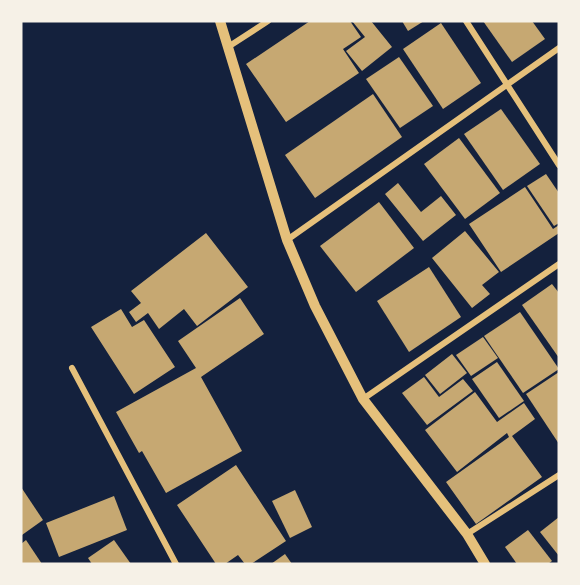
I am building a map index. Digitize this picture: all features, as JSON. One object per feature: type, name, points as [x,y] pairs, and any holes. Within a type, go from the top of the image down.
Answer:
[{"type":"street","points":[[220,21],[287,240],[315,306],[363,399],[467,534],[485,564]]},
{"type":"street","points":[[227,47],[268,21]]},
{"type":"street","points":[[466,21],[559,165]]},
{"type":"street","points":[[287,240],[559,48]]},
{"type":"street","points":[[363,399],[559,264]]},
{"type":"street","points":[[72,368],[176,564]]},
{"type":"street","points":[[467,534],[559,474]]},
{"type":"building","points":[[310,21],[350,21],[361,37],[343,49],[359,73],[286,122],[246,64]]},
{"type":"building","points":[[352,21],[371,21],[392,47],[362,71],[346,51],[365,37]]},
{"type":"building","points":[[402,21],[424,21],[408,31]]},
{"type":"building","points":[[483,21],[532,21],[545,39],[512,62]]},
{"type":"building","points":[[441,23],[481,83],[443,109],[403,49]]},
{"type":"building","points":[[399,57],[433,106],[400,128],[366,79]]},
{"type":"building","points":[[373,94],[402,137],[315,198],[285,155]]},
{"type":"building","points":[[501,109],[540,164],[503,190],[464,134]]},
{"type":"building","points":[[459,138],[500,193],[465,219],[424,164]]},
{"type":"building","points":[[546,174],[559,193],[559,223],[554,226],[527,186]]},
{"type":"building","points":[[398,183],[421,212],[441,196],[456,215],[423,241],[385,194]]},
{"type":"building","points":[[525,187],[553,229],[559,225],[559,233],[501,272],[469,224]]},
{"type":"building","points":[[379,202],[414,248],[356,292],[320,246]]},
{"type":"building","points":[[465,231],[499,272],[482,285],[490,294],[472,308],[432,258]]},
{"type":"building","points":[[206,233],[248,287],[197,326],[184,309],[159,329],[148,313],[136,322],[129,312],[141,303],[131,291]]},
{"type":"building","points":[[429,267],[461,317],[409,352],[377,301]]},
{"type":"building","points":[[552,284],[559,293],[559,358],[522,305]]},
{"type":"building","points":[[240,298],[264,334],[201,377],[242,451],[166,493],[142,451],[139,453],[116,412],[196,368],[178,341]]},
{"type":"building","points":[[121,309],[132,327],[144,320],[175,367],[134,394],[91,327]]},
{"type":"building","points":[[520,312],[559,369],[523,393],[484,336]]},
{"type":"building","points":[[483,337],[498,358],[471,376],[456,355]]},
{"type":"building","points":[[452,354],[467,373],[440,394],[425,375]]},
{"type":"building","points":[[497,362],[524,401],[499,418],[472,379]]},
{"type":"building","points":[[559,372],[559,444],[526,394]]},
{"type":"building","points":[[424,377],[439,397],[463,379],[473,391],[427,425],[402,393]]},
{"type":"building","points":[[475,392],[497,422],[524,403],[535,419],[512,436],[542,477],[476,524],[446,482],[509,437],[507,433],[457,472],[425,430]]},
{"type":"building","points":[[236,465],[286,541],[251,564],[245,564],[238,555],[225,564],[216,564],[177,505]]},
{"type":"building","points":[[21,487],[43,520],[22,535],[21,534]]},
{"type":"building","points":[[295,490],[312,527],[290,538],[272,501]]},
{"type":"building","points":[[114,496],[127,530],[59,557],[46,523]]},
{"type":"building","points":[[559,517],[559,556],[540,532]]},
{"type":"building","points":[[528,530],[552,561],[548,564],[517,564],[505,547]]},
{"type":"building","points":[[26,540],[42,564],[21,564],[21,544]]},
{"type":"building","points":[[114,540],[131,564],[92,564],[88,558]]},
{"type":"building","points":[[285,554],[292,564],[271,564]]}]
